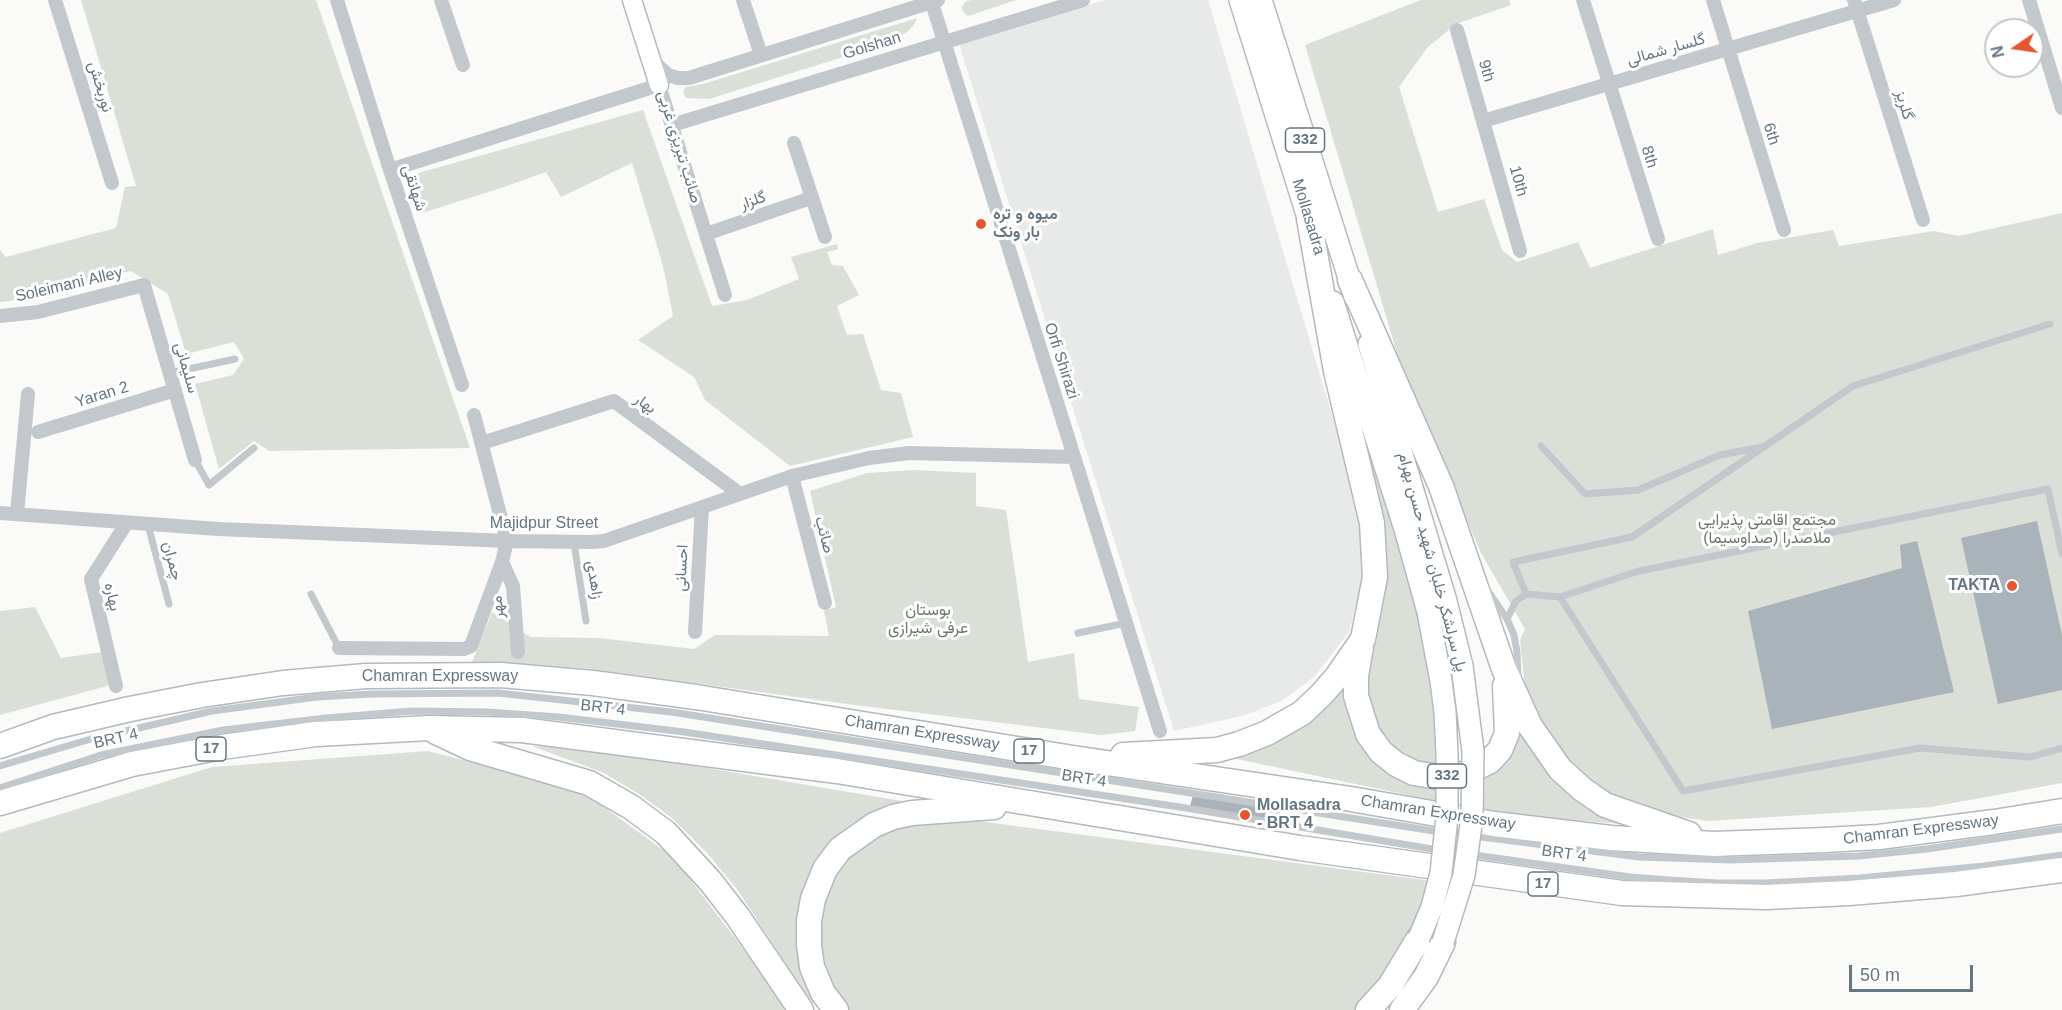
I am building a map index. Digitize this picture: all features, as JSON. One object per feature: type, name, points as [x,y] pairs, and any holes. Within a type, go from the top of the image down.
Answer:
[{"type":"highway","points":[[1309,219],[1336,371],[1372,523],[1375,577],[1356,676],[1356,696],[1368,734],[1381,752],[1396,764],[1414,773],[1438,777],[1464,774],[1490,761],[1500,750],[1507,733],[1504,669]]},
{"type":"highway","points":[[1350,280],[1442,486],[1504,669],[1530,726],[1545,750],[1560,769],[1582,789],[1605,805],[1714,844]]},
{"type":"highway","points":[[1073,758],[1217,750],[1267,733],[1302,713],[1336,678],[1363,639]]},
{"type":"highway","name":"Chamran Expressway","points":[[0,746],[53,727],[130,709],[283,683],[366,676],[501,675],[594,682],[1073,758],[1351,799],[1494,824],[1611,837],[1714,844],[1879,837],[2062,811]]},
{"type":"highway","points":[[429,728],[470,748],[590,783],[631,807],[666,833],[725,899],[801,1010]]},
{"type":"highway","name":"17","points":[[0,803],[132,764],[222,747],[316,734],[429,728],[522,730],[837,771],[1300,848],[1622,894],[1766,897],[1956,884],[2062,870]]},
{"type":"highway","points":[[836,1010],[823,993],[812,967],[809,921],[813,899],[825,869],[840,849],[874,825],[893,817],[921,812],[1029,804]]},
{"type":"highway","points":[[1368,1010],[1431,940]]},
{"type":"highway","points":[[1402,1010],[1426,977],[1431,940]]},
{"type":"main road","name":"Mollasadra","points":[[1240,0],[1309,219],[1352,366]]},
{"type":"main road","name":"Mollasadra","points":[[1261,0],[1374,361]]},
{"type":"main road","name":"پل سرلشکر خلبان شهید حسن بهرام","points":[[1374,361],[1443,590],[1462,666],[1473,751],[1472,818],[1464,875],[1431,940]]},
{"type":"main road","name":"پل سرلشکر خلبان شهید حسن بهرام","points":[[1352,366],[1405,529],[1428,612],[1441,681],[1448,754],[1448,817],[1441,873],[1432,908],[1431,940]]},
{"type":"street","name":"نوربخش","points":[[56,0],[112,183]]},
{"type":"street","name":"شهانقی","points":[[338,0],[390,170],[462,385]]},
{"type":"street","points":[[441,0],[463,65]]},
{"type":"street","name":"صائب تبریزی غربی","points":[[632,0],[725,295]]},
{"type":"street","points":[[743,0],[761,55]]},
{"type":"street","name":"Golshan","points":[[672,125],[1083,0]]},
{"type":"street","name":"8th","points":[[1583,0],[1658,239]]},
{"type":"street","name":"6th","points":[[1713,0],[1784,230]]},
{"type":"street","name":"گلسار شمالی","points":[[1483,121],[1728,49],[1855,5],[1894,0]]},
{"type":"street","points":[[2029,0],[2062,108]]},
{"type":"street","name":"Golshan","points":[[651,58],[668,75],[689,78],[933,1]]},
{"type":"street","name":"Orfi Shirazi","points":[[933,1],[1161,731]]},
{"type":"street","name":"گلریز","points":[[1855,5],[1923,220]]},
{"type":"street","name":"9th","points":[[1457,30],[1483,121]]},
{"type":"street","points":[[390,170],[659,85]]},
{"type":"street","name":"10th","points":[[1483,121],[1520,251]]},
{"type":"street","points":[[794,143],[825,237]]},
{"type":"street","name":"گلزار","points":[[706,234],[811,198]]},
{"type":"street","name":"Soleimani Alley","points":[[0,316],[38,312],[144,285],[170,374]]},
{"type":"street","name":"سلیمانی","points":[[170,374],[195,460]]},
{"type":"street","name":"Yaran 2","points":[[38,432],[175,390]]},
{"type":"street","points":[[17,514],[28,393]]},
{"type":"street","name":"بهار","points":[[482,443],[614,401],[740,494]]},
{"type":"street","points":[[339,648],[464,649],[471,646],[502,562],[507,541],[474,415]]},
{"type":"street","name":"Majidpur Street","points":[[0,513],[126,524],[574,543],[604,541],[792,476],[869,458],[909,453],[1074,457]]},
{"type":"street","name":"صائب","points":[[792,476],[825,603]]},
{"type":"street","name":"احسانی","points":[[695,632],[702,507]]},
{"type":"street","name":"بهاره","points":[[116,686],[91,579],[126,524]]},
{"type":"street","name":"مهر","points":[[502,562],[513,586],[518,652]]},
{"type":"lane","points":[[1526,594],[1513,562],[1632,537],[1853,386],[2050,324]]},
{"type":"lane","points":[[170,374],[235,358]]},
{"type":"lane","points":[[1541,446],[1585,494],[1638,490],[1720,455],[1766,446]]},
{"type":"lane","points":[[195,460],[209,485],[254,448]]},
{"type":"lane","points":[[1507,619],[1516,601],[1526,594],[1560,597],[1639,571],[2048,489],[2062,554]]},
{"type":"lane","name":"چمران","points":[[148,525],[169,604]]},
{"type":"lane","name":"زاهدی","points":[[574,543],[586,621]]},
{"type":"lane","points":[[1470,570],[1488,590],[1514,634],[1518,652],[1517,700]]},
{"type":"lane","points":[[311,594],[339,648]]},
{"type":"lane","points":[[1560,597],[1683,791],[1920,748],[2031,756],[2062,748]]},
{"type":"lane","points":[[1078,633],[1126,623]]},
{"type":"lane","name":"BRT 4","points":[[0,766],[91,739],[212,711],[317,697],[372,693],[498,693],[671,712],[1446,832],[1639,857],[1731,860],[1859,856],[1927,849],[2062,829]]},
{"type":"lane","name":"BRT 4","points":[[0,788],[101,755],[223,730],[412,711],[486,712],[559,717],[695,734],[1186,808],[1432,849],[1669,880],[1766,883],[1860,878],[1952,870],[2062,855]]},
{"type":"shaded area","points":[[1105,0],[1208,0],[1363,519],[1363,579],[1349,632],[1315,676],[1283,700],[1246,715],[1174,731],[959,44]]},
{"type":"green space","points":[[81,0],[316,0],[470,448],[269,451],[254,441],[219,469],[195,384],[233,375],[244,359],[234,342],[186,354],[168,294],[131,271],[0,302],[0,250],[6,257],[116,228],[125,187],[136,186]]},
{"type":"green space","points":[[1016,0],[968,16],[963,12],[962,7],[965,2]]},
{"type":"green space","name":"مجتمع اقامتی پذیرایی ملاصدرا (صداوسیما)","points":[[1421,0],[1509,0],[1511,5],[1456,24],[1427,48],[1399,87],[1438,212],[1484,199],[1502,250],[1517,262],[1578,242],[1590,268],[1713,229],[1718,255],[1757,243],[1833,230],[1839,246],[1934,231],[1959,236],[2062,213],[2062,783],[1931,807],[1708,821],[1645,812],[1603,793],[1560,754],[1525,690],[1520,640],[1525,629],[1481,553],[1403,373],[1305,45]]},
{"type":"green space","points":[[917,18],[907,32],[894,41],[709,99],[686,98],[683,91],[686,87],[703,84]]},
{"type":"green space","points":[[643,110],[712,306],[747,300],[799,279],[791,257],[837,244],[838,249],[827,252],[832,265],[843,266],[859,295],[837,306],[847,335],[863,334],[881,390],[901,393],[913,437],[790,466],[705,400],[694,377],[638,340],[673,316],[663,266],[632,163],[561,197],[546,172],[422,213],[404,177]]},
{"type":"green space","points":[[1344,378],[1393,516],[1412,585],[1437,716],[1440,765],[1410,761],[1377,735],[1362,687],[1380,600]]},
{"type":"green space","name":"بوستان عرفی شیرازی","points":[[914,470],[976,473],[976,506],[1006,510],[1028,662],[1074,653],[1079,699],[1139,707],[1135,731],[1101,735],[855,705],[583,668],[472,662],[492,612],[530,637],[598,638],[694,649],[715,635],[829,636],[824,611],[836,607],[810,491],[867,473]]},
{"type":"green space","points":[[35,607],[61,658],[102,652],[111,685],[0,715],[0,611]]},
{"type":"green space","points":[[1350,667],[1356,730],[1442,785],[1441,802],[1232,758]]},
{"type":"green space","points":[[1514,710],[1530,742],[1648,826],[1483,813],[1485,773]]},
{"type":"green space","points":[[532,746],[594,749],[908,802],[812,877],[823,1010],[820,1010],[803,991],[737,889],[707,853],[672,818],[639,794],[604,773]]},
{"type":"green space","points":[[428,751],[583,792],[673,857],[790,1010],[0,1010],[0,833],[212,767]]},
{"type":"green space","points":[[955,818],[1432,881],[1399,959],[1358,1010],[847,1010],[843,1007],[822,967],[817,942],[825,894],[846,855],[893,825]]},
{"type":"building","name":"TAKTA","points":[[2037,521],[2062,635],[2062,690],[1998,704],[1961,538]]},
{"type":"building","points":[[1917,541],[1954,692],[1772,729],[1748,611],[1902,568],[1900,545]]},
{"type":"building","points":[[1193,795],[1287,810],[1285,822],[1190,806]]},
{"type":"place","name":"میوه و تره بار ونک","points":[[981,224]]},
{"type":"place","name":"TAKTA","points":[[2012,586]]},
{"type":"place","name":"Mollasadra - BRT 4","points":[[1245,815]]}]
